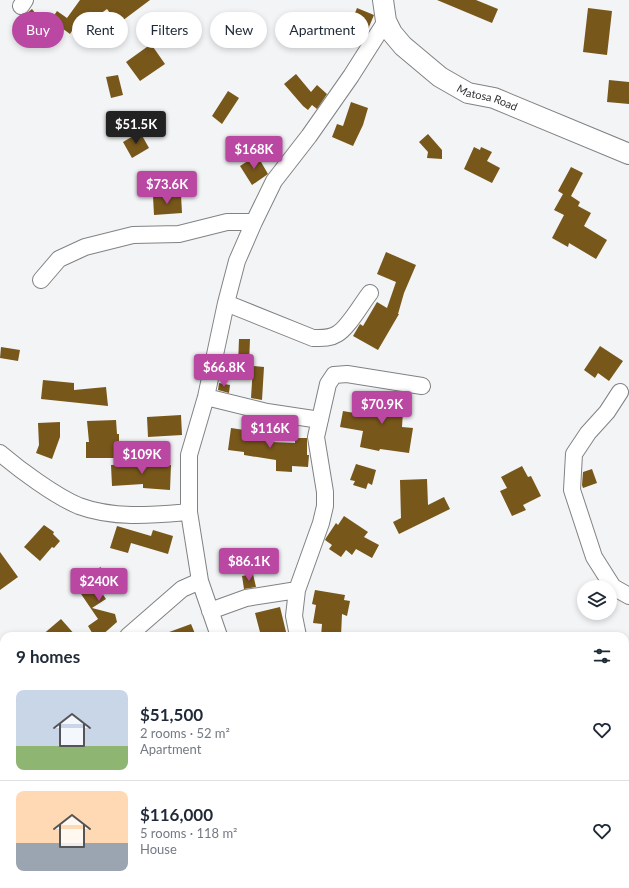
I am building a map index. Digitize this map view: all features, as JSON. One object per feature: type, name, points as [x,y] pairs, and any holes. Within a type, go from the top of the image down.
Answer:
[{"type":"street","name":"Matosa Road","points":[[383,0],[386,21],[392,33],[403,46],[440,78],[468,93],[494,98],[628,151]]},
{"type":"street","points":[[218,632],[200,581],[189,512],[188,455],[206,397],[226,303],[237,261],[274,181],[309,136],[351,76],[386,21]]},
{"type":"street","points":[[41,280],[59,259],[85,247],[132,235],[179,234],[227,222],[254,222]]},
{"type":"street","points":[[226,303],[313,338],[325,338],[337,334],[349,322],[370,292]]},
{"type":"street","points":[[297,632],[294,616],[296,590],[321,523],[325,506],[325,492],[316,437],[328,384],[334,375],[347,374],[422,386]]},
{"type":"street","points":[[620,392],[607,412],[588,433],[574,454],[572,490],[594,557],[612,587],[629,596]]},
{"type":"street","points":[[206,397],[267,412],[320,420]]},
{"type":"street","points":[[0,453],[52,491],[79,506],[113,514],[155,515],[189,512]]},
{"type":"street","points":[[133,632],[182,589],[200,581]]},
{"type":"street","points":[[210,611],[246,598],[296,590]]},
{"type":"building","points":[[80,0],[150,0],[128,16],[128,12],[109,12],[107,9],[103,12],[72,12],[72,31],[70,34],[64,30],[64,16],[67,18]]},
{"type":"building","points":[[437,0],[476,0],[498,9],[492,23]]},
{"type":"building","points":[[357,8],[367,12],[355,12]]},
{"type":"building","points":[[588,8],[612,11],[607,55],[583,52]]},
{"type":"building","points":[[369,13],[374,15],[369,27]]},
{"type":"building","points":[[145,48],[154,48],[165,64],[140,81],[126,62]]},
{"type":"building","points":[[296,74],[311,92],[317,85],[327,94],[317,109],[312,105],[308,110],[284,84]]},
{"type":"building","points":[[118,75],[123,95],[111,98],[106,77]]},
{"type":"building","points":[[609,80],[629,82],[629,104],[607,102]]},
{"type":"building","points":[[228,91],[239,98],[222,124],[212,116]]},
{"type":"building","points":[[351,102],[368,108],[363,125],[353,146],[332,137],[337,124],[343,126]]},
{"type":"building","points":[[140,132],[149,148],[132,158],[123,142]]},
{"type":"building","points":[[428,134],[442,150],[442,159],[427,158],[428,152],[419,142]]},
{"type":"building","points":[[474,147],[480,150],[481,147],[492,152],[487,161],[500,168],[492,183],[464,169]]},
{"type":"building","points":[[257,155],[268,174],[252,185],[240,166]]},
{"type":"building","points":[[571,167],[583,173],[571,196],[580,202],[578,206],[591,213],[584,226],[607,240],[596,259],[569,243],[568,247],[552,238],[564,215],[554,210],[563,194],[558,191]]},
{"type":"building","points":[[181,195],[182,213],[154,215],[153,196]]},
{"type":"building","points":[[386,252],[416,265],[404,293],[399,314],[378,350],[353,336],[360,324],[363,326],[377,302],[387,308],[396,282],[377,274]]},
{"type":"building","points":[[239,339],[250,339],[249,365],[238,365]]},
{"type":"building","points":[[600,346],[623,361],[609,381],[598,373],[595,378],[584,370]]},
{"type":"building","points":[[1,347],[20,350],[18,361],[0,358]]},
{"type":"building","points":[[253,366],[264,367],[262,400],[251,398]]},
{"type":"building","points":[[43,380],[74,383],[74,390],[106,387],[108,406],[41,399]]},
{"type":"building","points":[[219,383],[230,385],[229,393],[218,390]]},
{"type":"building","points":[[373,395],[404,396],[402,427],[413,428],[409,453],[380,449],[379,451],[360,447],[363,431],[340,427],[343,411],[372,416]]},
{"type":"building","points":[[181,415],[182,435],[148,437],[147,417]]},
{"type":"building","points":[[116,420],[117,434],[119,434],[119,458],[86,458],[86,442],[89,442],[87,421]]},
{"type":"building","points":[[60,422],[60,437],[52,459],[36,453],[39,445],[38,423]]},
{"type":"building","points":[[231,428],[272,434],[271,442],[295,443],[295,438],[307,438],[307,455],[309,455],[308,467],[292,466],[292,472],[276,471],[276,460],[244,455],[244,452],[228,450]]},
{"type":"building","points":[[139,463],[171,465],[170,490],[143,488],[143,484],[112,486],[111,465]]},
{"type":"building","points":[[356,464],[376,470],[372,485],[368,483],[366,489],[353,485],[355,481],[350,480]]},
{"type":"building","points":[[522,466],[528,477],[531,476],[541,496],[523,505],[526,510],[512,516],[500,491],[507,488],[501,477]]},
{"type":"building","points":[[592,469],[597,483],[583,488],[583,472]]},
{"type":"building","points":[[427,479],[428,505],[444,497],[450,509],[399,534],[393,522],[401,518],[400,480]]},
{"type":"building","points":[[344,516],[368,532],[364,537],[379,545],[372,558],[356,549],[352,555],[346,550],[341,557],[329,549],[332,545],[325,540],[336,523],[338,525]]},
{"type":"building","points":[[44,525],[54,532],[53,534],[60,541],[54,548],[52,547],[40,561],[24,547]]},
{"type":"building","points":[[117,526],[151,536],[153,530],[173,536],[168,554],[131,543],[128,553],[110,548]]},
{"type":"building","points":[[0,552],[18,577],[0,590]]},
{"type":"building","points":[[100,567],[113,576],[102,593],[106,599],[92,608],[115,614],[117,622],[106,632],[92,632],[88,626],[98,619],[79,591],[88,585]]},
{"type":"building","points":[[253,574],[256,587],[244,589],[242,576]]},
{"type":"building","points":[[315,590],[345,595],[344,600],[350,601],[347,616],[342,614],[341,632],[321,632],[322,624],[313,623],[316,605],[312,604]]},
{"type":"building","points":[[280,607],[286,632],[260,632],[255,613]]},
{"type":"building","points":[[61,619],[72,632],[46,632]]},
{"type":"building","points":[[191,624],[194,632],[169,632]]}]
